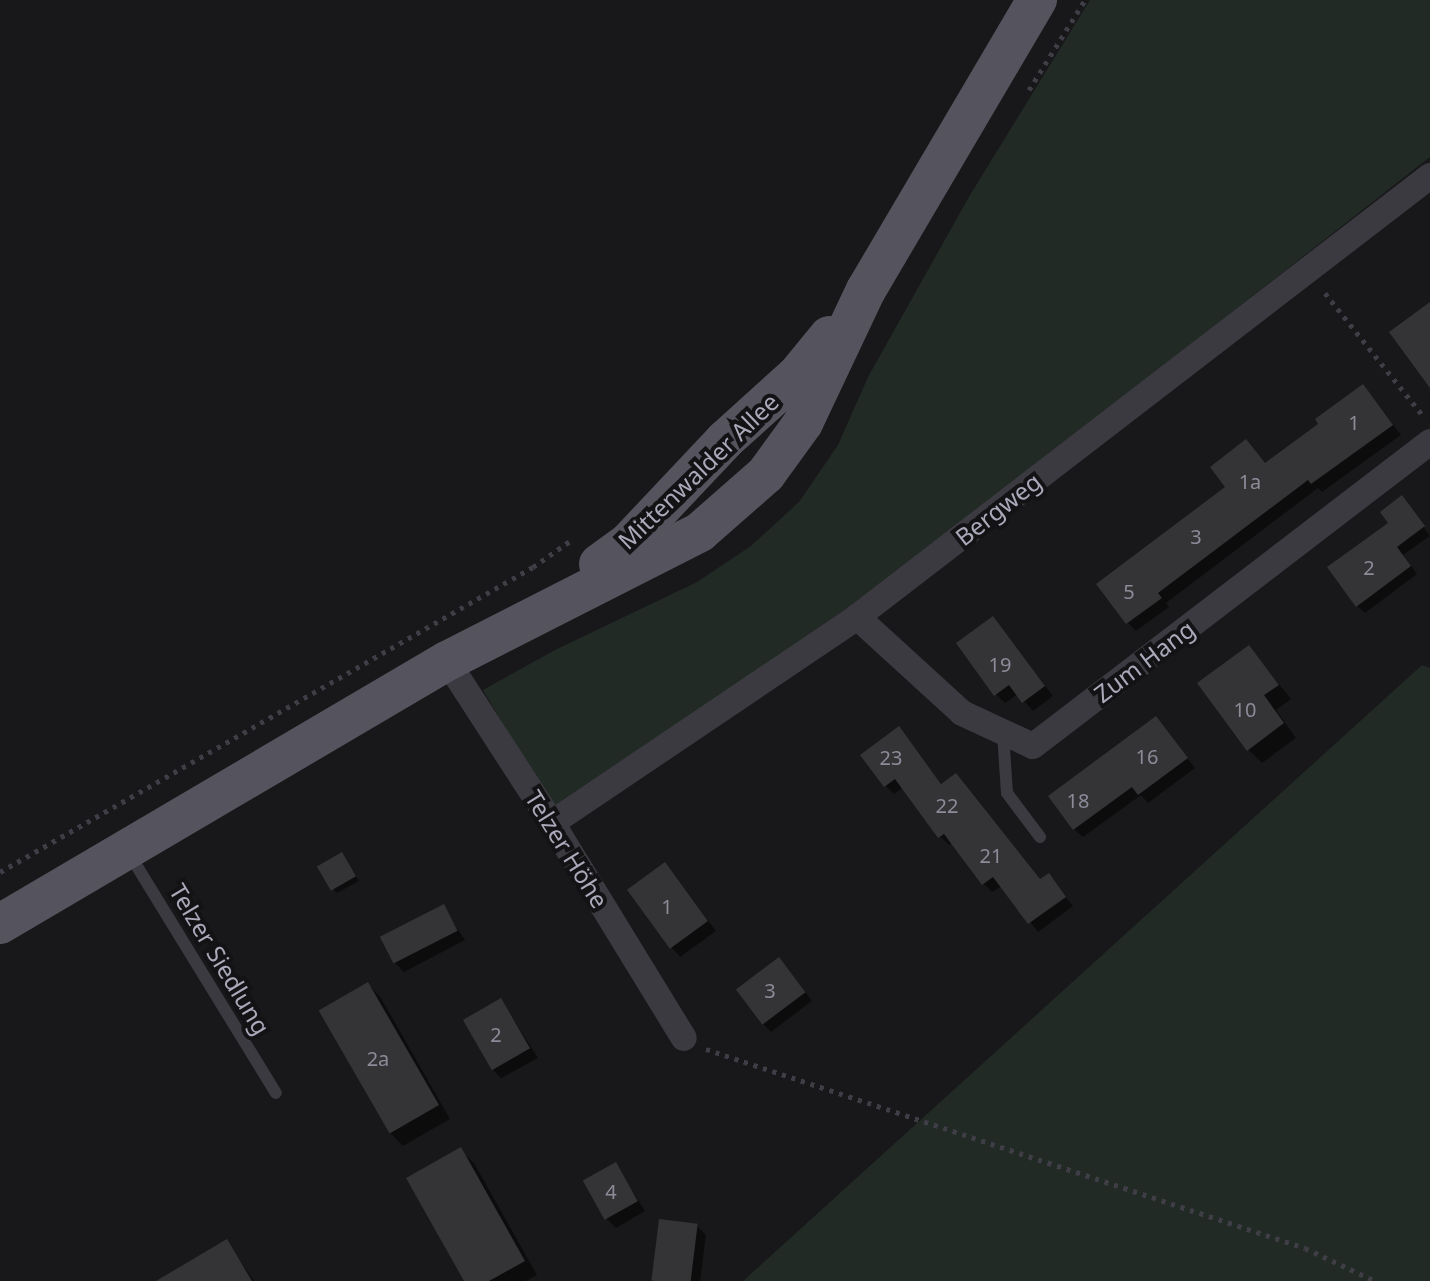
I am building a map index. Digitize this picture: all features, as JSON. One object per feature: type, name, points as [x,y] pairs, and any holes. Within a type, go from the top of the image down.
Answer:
[{"type":"main road","name":"Mittenwalder Allee","points":[[0,924],[447,661],[700,532],[766,474],[803,423],[866,290],[1037,0]]},
{"type":"main road","name":"Mittenwalder Allee","points":[[508,628],[627,544],[725,440],[798,374],[866,290]]},
{"type":"street","name":"Bergweg","points":[[552,823],[857,617],[1430,176]]},
{"type":"street","name":"Zum Hang","points":[[857,617],[962,713],[1033,746],[1430,442]]},
{"type":"street","name":"Telzer Höhe","points":[[447,661],[552,823],[684,1038]]},
{"type":"lane","points":[[1003,733],[1007,793],[1040,837]]},
{"type":"lane","name":"Telzer Siedlung","points":[[127,849],[276,1093]]},
{"type":"path","points":[[1021,103],[1085,0]]},
{"type":"path","points":[[1307,270],[1430,425]]},
{"type":"path","points":[[0,872],[533,567],[572,540]]},
{"type":"path","points":[[684,1038],[707,1050],[1305,1248],[1375,1281]]},
{"type":"shaded area","points":[[1090,0],[1430,0],[1430,157],[852,610],[552,808],[483,690],[555,650],[697,582],[751,546],[799,502],[838,445],[868,377],[970,195]]},
{"type":"shaded area","points":[[1422,665],[1430,668],[1430,1281],[743,1281]]},
{"type":"building","points":[[1430,302],[1430,388],[1389,332]]},
{"type":"building","points":[[1363,384],[1393,425],[1311,484],[1308,480],[1158,593],[1162,598],[1126,624],[1096,584],[1225,487],[1210,467],[1246,439],[1265,463],[1318,424],[1315,419]]},
{"type":"building","points":[[1402,495],[1425,526],[1397,547],[1411,566],[1356,607],[1327,567],[1388,523],[1380,512]]},
{"type":"building","points":[[993,616],[1045,686],[1022,703],[1009,685],[994,696],[956,643]]},
{"type":"building","points":[[1249,645],[1279,685],[1264,695],[1284,723],[1247,751],[1197,683]]},
{"type":"building","points":[[1156,716],[1188,758],[1138,795],[1132,787],[1073,830],[1048,796]]},
{"type":"building","points":[[899,726],[941,784],[956,773],[1040,879],[1049,873],[1066,897],[1028,924],[993,877],[982,885],[944,834],[938,838],[895,779],[884,787],[860,755]]},
{"type":"building","points":[[342,852],[356,876],[331,891],[317,866]]},
{"type":"building","points":[[665,862],[708,921],[670,949],[627,890]]},
{"type":"building","points":[[444,904],[458,931],[393,963],[380,937]]},
{"type":"building","points":[[779,957],[805,992],[762,1025],[736,989]]},
{"type":"building","points":[[368,982],[439,1105],[390,1133],[319,1010]]},
{"type":"building","points":[[501,998],[530,1048],[492,1070],[463,1020]]},
{"type":"building","points":[[461,1147],[525,1261],[489,1281],[464,1281],[406,1178]]},
{"type":"building","points":[[616,1162],[638,1201],[605,1220],[583,1180]]},
{"type":"building","points":[[659,1219],[698,1224],[691,1281],[651,1281]]},
{"type":"building","points":[[227,1239],[252,1281],[156,1281]]}]
